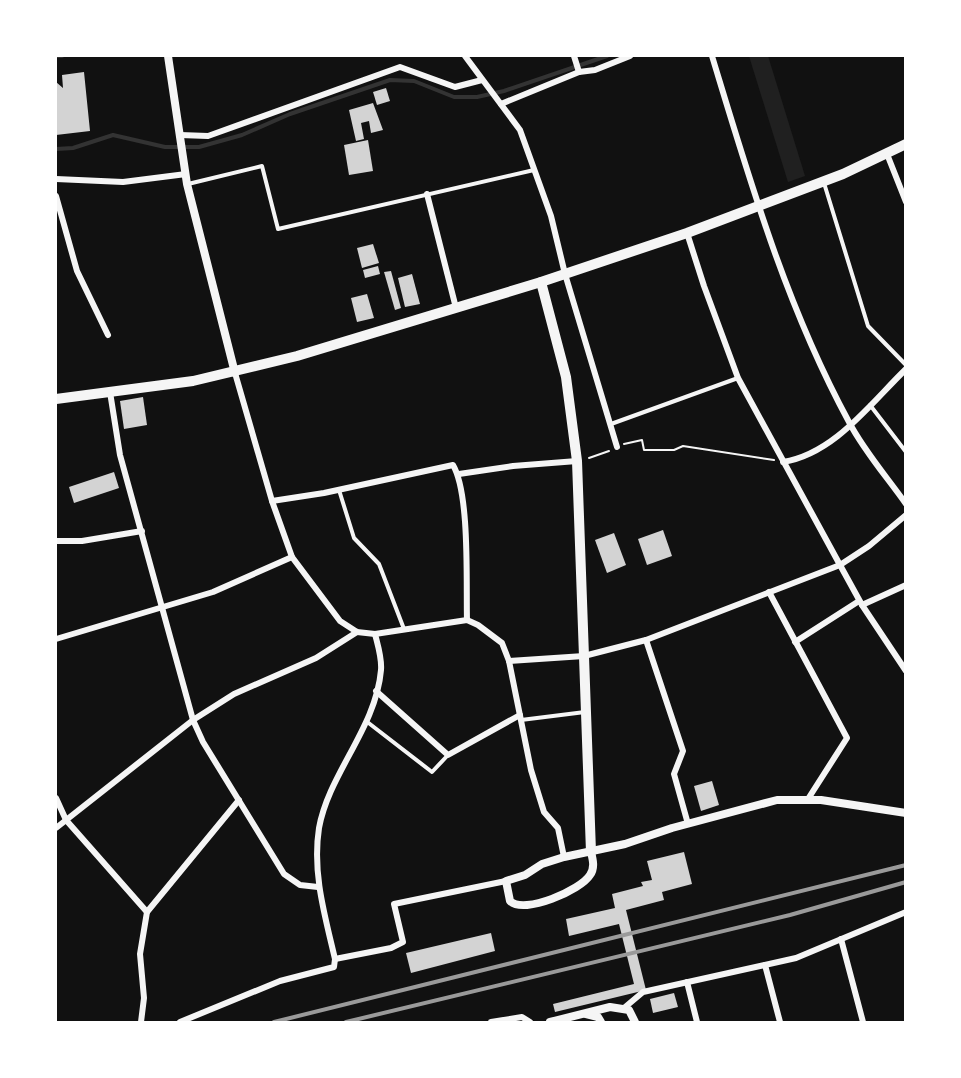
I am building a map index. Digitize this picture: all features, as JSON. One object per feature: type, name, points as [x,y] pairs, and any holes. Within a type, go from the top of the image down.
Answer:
[{"type":"main road","points":[[56,399],[235,373],[456,308],[542,282],[687,233],[824,181],[906,144]]},
{"type":"main road","points":[[542,282],[566,377],[577,461],[591,852]]},
{"type":"street","points":[[168,56],[187,184],[235,373],[272,501],[292,557],[340,621],[357,632],[375,634],[467,620],[478,625],[502,643],[509,661],[531,770],[544,812],[558,828],[564,857]]},
{"type":"street","points":[[465,56],[520,130],[551,216],[565,274],[617,447]]},
{"type":"street","points":[[499,101],[579,70],[595,70],[630,56]]},
{"type":"street","points":[[712,56],[756,205],[814,353],[850,424],[906,504]]},
{"type":"street","points":[[575,57],[579,70]]},
{"type":"street","points":[[180,135],[208,136],[400,67],[454,87],[482,80]]},
{"type":"street","points":[[886,154],[906,202]]},
{"type":"street","points":[[56,179],[123,182],[186,174]]},
{"type":"street","points":[[427,194],[456,308]]},
{"type":"street","points":[[56,196],[76,271],[108,335]]},
{"type":"street","points":[[687,233],[738,378],[861,603],[906,671]]},
{"type":"street","points":[[783,462],[804,459],[826,446],[906,367]]},
{"type":"street","points":[[110,392],[118,449],[193,720],[284,874],[300,885],[318,887]]},
{"type":"street","points":[[459,474],[513,466],[577,461]]},
{"type":"street","points":[[272,501],[453,465],[459,474],[465,532],[467,620]]},
{"type":"street","points":[[509,661],[584,656],[646,640],[840,564],[869,546],[906,515]]},
{"type":"street","points":[[56,541],[82,541],[142,531]]},
{"type":"street","points":[[56,639],[213,592],[292,557]]},
{"type":"street","points":[[795,642],[861,603],[906,585]]},
{"type":"street","points":[[769,592],[847,738],[808,799]]},
{"type":"street","points":[[56,828],[193,720],[234,694],[316,658],[357,632]]},
{"type":"street","points":[[180,1023],[280,981],[334,967],[335,959],[318,887],[316,859],[323,815],[376,691],[381,671],[375,634]]},
{"type":"street","points":[[646,640],[684,751],[674,774],[688,824]]},
{"type":"street","points":[[376,691],[448,755],[520,717]]},
{"type":"street","points":[[56,798],[66,820],[147,912]]},
{"type":"street","points":[[335,959],[391,948],[403,942],[394,904],[506,881],[564,857],[591,852],[777,800],[808,799],[906,813]]},
{"type":"street","points":[[141,1023],[144,998],[141,954],[147,912],[239,800]]},
{"type":"street","points":[[506,881],[510,901],[517,906],[560,896],[572,891],[590,876],[593,866],[591,852]]},
{"type":"street","points":[[624,1008],[643,992],[796,958],[906,912]]},
{"type":"street","points":[[842,939],[863,1023]]},
{"type":"street","points":[[765,965],[780,1023]]},
{"type":"street","points":[[687,982],[697,1023]]},
{"type":"street","points":[[550,1023],[609,1007],[629,1010],[635,1023]]},
{"type":"street","points":[[579,1015],[590,1013],[601,1023]]},
{"type":"street","points":[[490,1023],[522,1017],[530,1023]]},
{"type":"lane","points":[[187,184],[262,166],[278,229],[534,170]]},
{"type":"lane","points":[[824,181],[868,326],[906,367]]},
{"type":"lane","points":[[610,424],[738,378]]},
{"type":"lane","points":[[870,404],[906,452]]},
{"type":"lane","points":[[339,489],[354,538],[379,564],[404,629]]},
{"type":"lane","points":[[520,717],[586,712]]},
{"type":"lane","points":[[365,721],[432,772],[448,755]]},
{"type":"path","points":[[577,461],[599,456],[617,447],[642,440],[644,450],[674,450],[683,446],[783,462]]},
{"type":"shaded area","points":[[749,56],[768,56],[805,176],[788,182]]},
{"type":"building","points":[[84,72],[90,131],[56,135],[56,82],[63,88],[62,75]]},
{"type":"building","points":[[386,88],[390,101],[377,105],[373,92]]},
{"type":"building","points":[[373,103],[383,130],[371,133],[369,121],[361,123],[364,139],[356,141],[349,110]]},
{"type":"building","points":[[368,140],[373,171],[349,175],[344,145]]},
{"type":"building","points":[[373,244],[379,263],[362,268],[357,248]]},
{"type":"building","points":[[378,266],[380,274],[365,278],[363,270]]},
{"type":"building","points":[[391,271],[401,308],[395,310],[384,272]]},
{"type":"building","points":[[412,274],[420,304],[405,307],[398,278]]},
{"type":"building","points":[[367,294],[374,318],[357,322],[351,298]]},
{"type":"building","points":[[143,397],[147,425],[124,429],[120,401]]},
{"type":"building","points":[[114,472],[119,488],[74,503],[69,487]]},
{"type":"building","points":[[663,530],[672,556],[647,565],[638,539]]},
{"type":"building","points":[[614,533],[626,565],[607,573],[595,540]]},
{"type":"building","points":[[712,781],[719,805],[701,811],[694,786]]},
{"type":"building","points":[[684,852],[692,884],[662,892],[664,900],[626,910],[646,990],[555,1012],[553,1004],[634,984],[619,924],[569,936],[566,919],[615,908],[612,894],[643,886],[641,882],[652,880],[647,861]]},
{"type":"building","points":[[491,933],[495,951],[411,973],[406,953]]},
{"type":"building","points":[[674,993],[678,1007],[653,1013],[650,999]]},
{"type":"waterway","points":[[56,56],[62,56]]},
{"type":"waterway","points":[[56,149],[73,148],[113,135],[165,147],[199,147],[242,135],[290,114],[390,80],[414,81],[454,97],[477,97],[504,91],[607,56]]},
{"type":"railway","points":[[274,1022],[906,865]]},
{"type":"railway","points":[[346,1022],[790,915],[906,882]]}]
